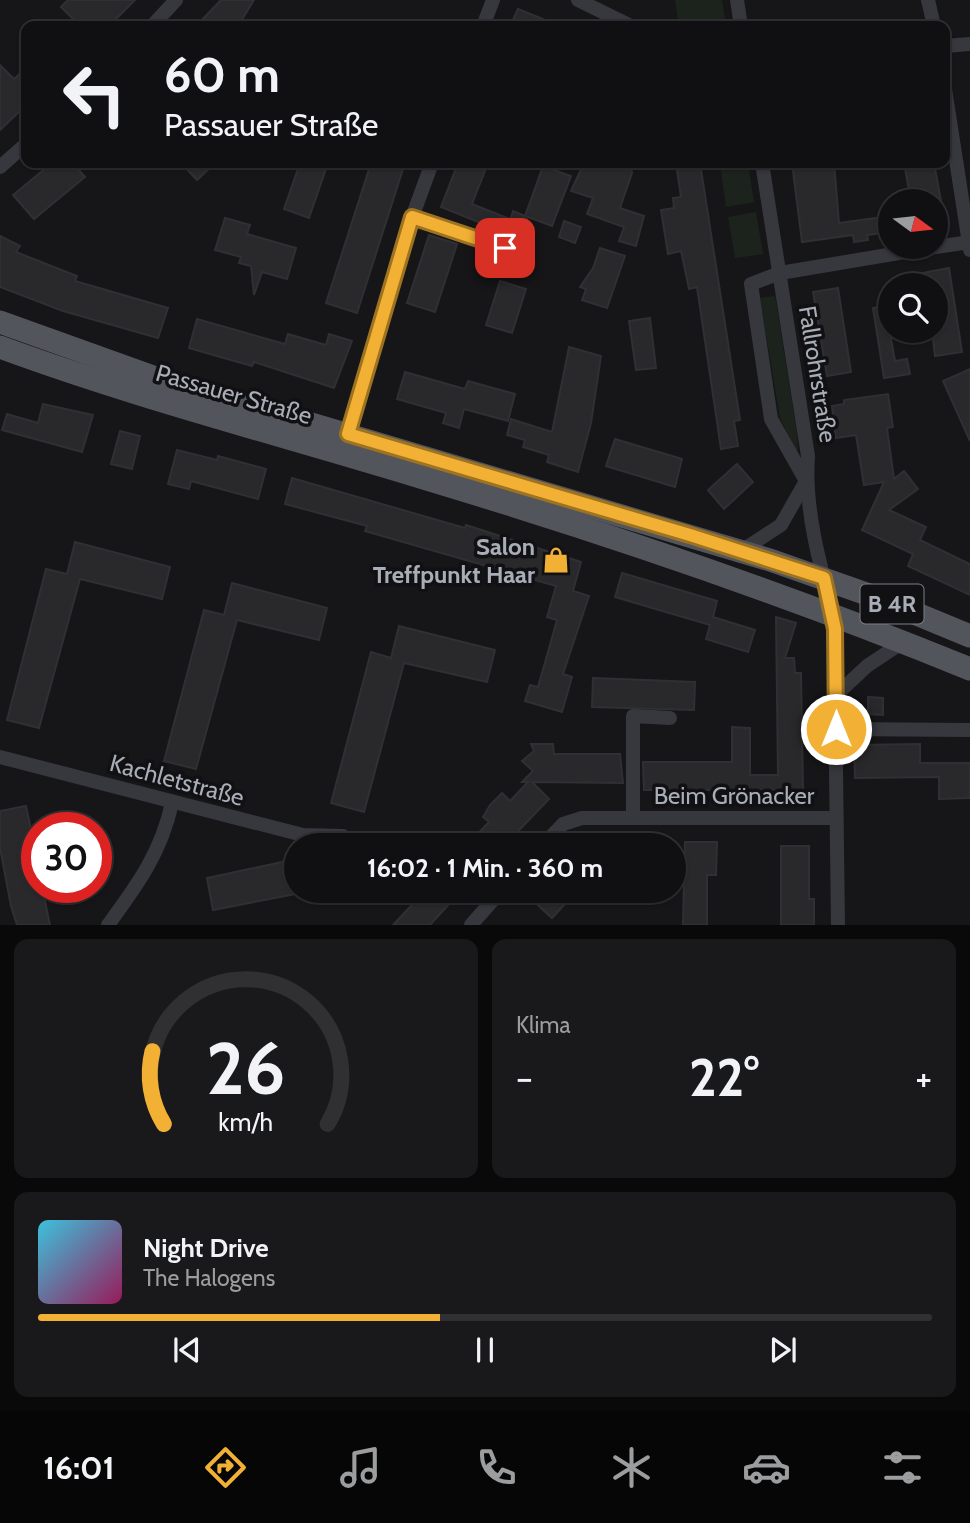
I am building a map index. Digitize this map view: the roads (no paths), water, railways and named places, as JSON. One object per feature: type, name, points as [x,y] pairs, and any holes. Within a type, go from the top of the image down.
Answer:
[{"type":"main road","name":"Passauer Straße","points":[[0,323],[110,363],[741,551],[824,578],[970,636]]},
{"type":"main road","name":"Passauer Straße","points":[[0,347],[128,390],[547,516],[834,616],[970,669]]},
{"type":"street","points":[[157,21],[176,0]]},
{"type":"street","points":[[485,21],[493,0]]},
{"type":"street","points":[[578,0],[621,21]]},
{"type":"street","points":[[737,0],[740,21]]},
{"type":"street","points":[[928,0],[933,21]]},
{"type":"street","points":[[950,46],[970,44]]},
{"type":"street","points":[[948,246],[970,245],[950,120]]},
{"type":"street","points":[[0,167],[21,148]]},
{"type":"street","points":[[348,434],[412,217],[430,168]]},
{"type":"street","name":"Fallrohrstraße","points":[[763,168],[808,456],[806,481],[834,616],[838,925]]},
{"type":"street","points":[[412,217],[528,256]]},
{"type":"street","points":[[780,272],[878,256]]},
{"type":"street","name":"Fallrohrstraße","points":[[780,272],[751,284],[771,419],[806,481]]},
{"type":"street","name":"Fallrohrstraße","points":[[741,551],[781,525],[806,481]]},
{"type":"street","points":[[836,695],[867,666],[903,642]]},
{"type":"street","name":"Beim Grönacker","points":[[633,818],[633,716],[670,718]]},
{"type":"street","points":[[836,729],[970,730]]},
{"type":"street","name":"Kachletstraße","points":[[0,757],[295,833]]},
{"type":"street","points":[[108,925],[145,873],[165,835],[172,803]]},
{"type":"street","name":"Beim Grönacker","points":[[554,833],[562,824],[582,818],[835,818]]},
{"type":"street","points":[[471,925],[491,903]]},
{"type":"place","name":"Salon Treffpunkt Haar","points":[[556,560]]}]
